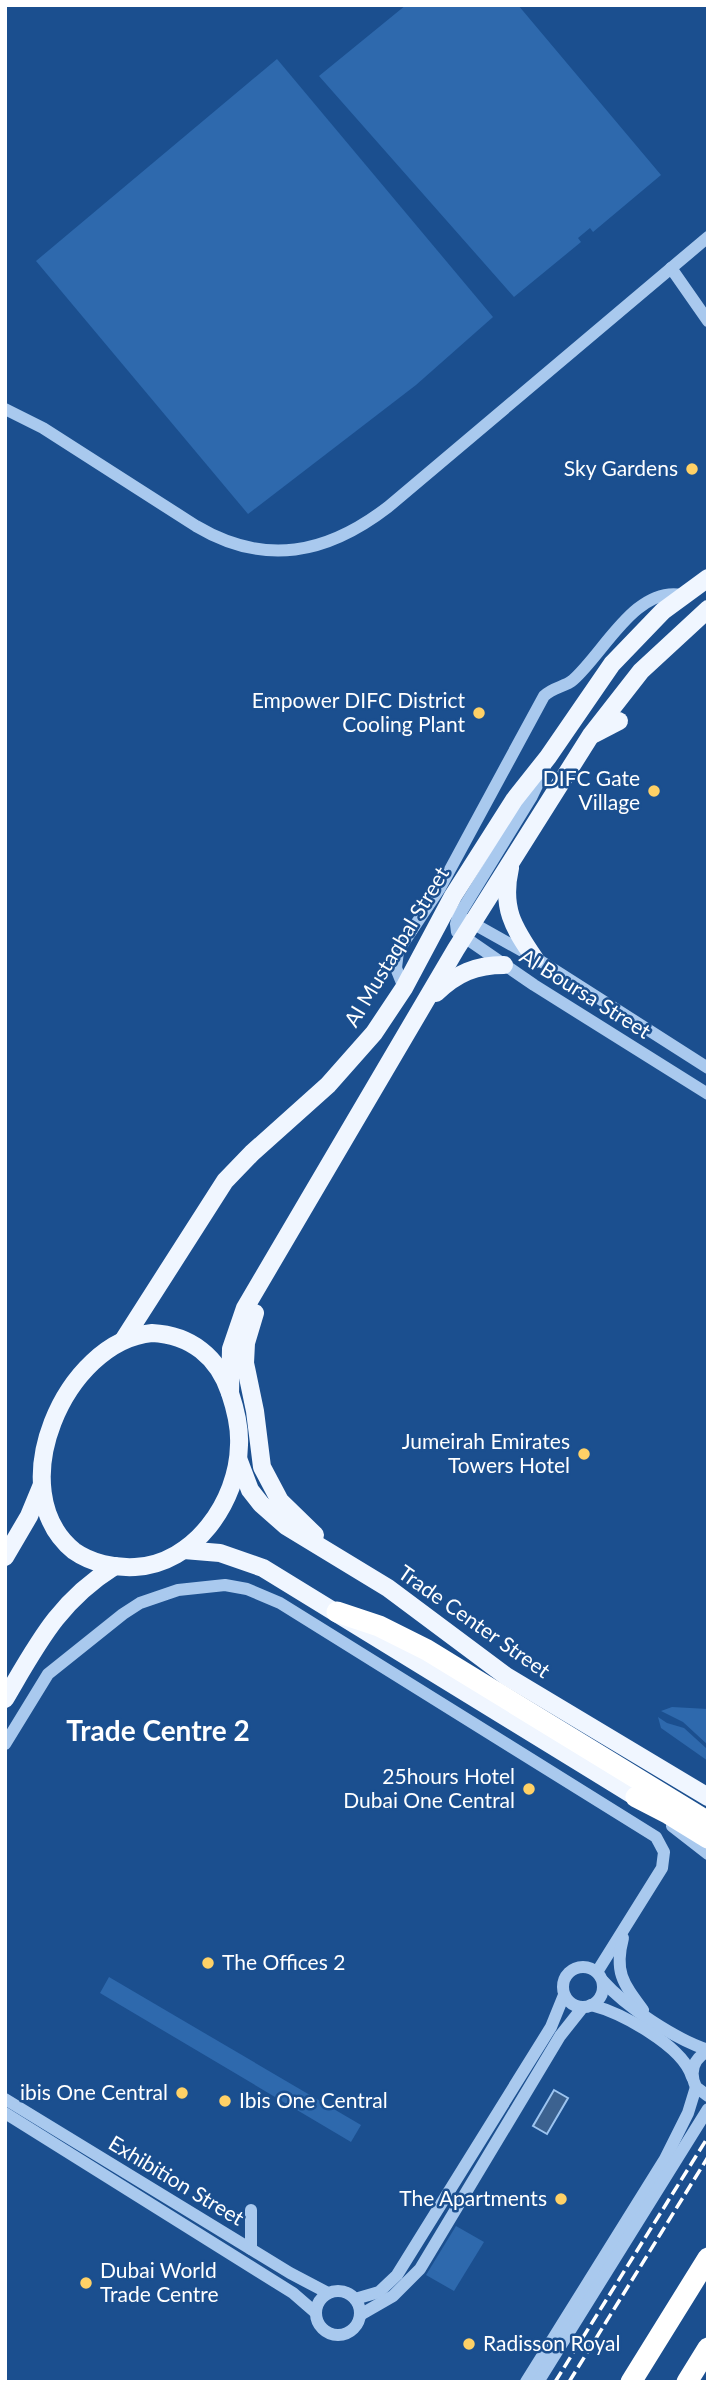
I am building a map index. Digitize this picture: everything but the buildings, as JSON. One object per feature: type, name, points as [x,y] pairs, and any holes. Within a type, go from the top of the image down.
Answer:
[{"type":"highway","points":[[337,1612],[379,1626],[427,1650],[708,1822]]},
{"type":"highway","points":[[636,1797],[708,1839]]},
{"type":"highway","points":[[631,2382],[708,2258]]},
{"type":"highway","points":[[687,2382],[708,2348]]},
{"type":"main road","name":"Al Mustaqbal Street","points":[[230,1393],[230,1364],[237,1328],[245,1308],[363,1104],[426,1002],[458,924],[521,789],[548,757],[612,664],[645,628],[682,595],[708,578]]},
{"type":"main road","name":"Al Mustaqbal Street","points":[[124,1339],[225,1181],[343,1071],[374,1033],[404,988],[513,858],[591,735],[641,671],[708,609]]},
{"type":"main road","points":[[591,735],[619,721]]},
{"type":"main road","points":[[513,858],[506,891],[509,915],[516,932],[535,958]]},
{"type":"main road","points":[[426,1002],[463,972],[479,967],[504,965]]},
{"type":"main road","points":[[275,1256],[271,1276],[248,1333],[244,1354],[245,1371],[255,1411],[259,1455],[267,1479],[280,1501],[314,1534],[321,1547]]},
{"type":"main road","points":[[5,1557],[29,1516],[41,1487],[46,1442],[54,1419],[65,1396],[97,1357],[124,1339],[152,1333],[186,1340],[202,1350],[216,1365],[230,1393],[237,1419],[238,1460],[233,1484],[223,1505],[203,1534],[184,1550],[151,1565],[115,1566],[92,1560],[65,1543],[48,1517],[41,1487]]},
{"type":"main road","name":"Trade Center Street","points":[[238,1460],[245,1481],[261,1504],[286,1526],[409,1602],[506,1676],[708,1797]]},
{"type":"main road","points":[[184,1550],[220,1553],[249,1562],[337,1612],[636,1797]]},
{"type":"main road","points":[[5,1699],[53,1621],[78,1593],[115,1566]]},
{"type":"street","points":[[5,409],[43,428],[220,539],[246,547],[274,551],[310,548],[344,537],[388,507],[708,237]]},
{"type":"street","points":[[671,268],[708,321]]},
{"type":"street","points":[[404,988],[396,968],[398,951],[440,888],[544,696],[574,680],[608,640],[645,603],[662,594],[682,595]]},
{"type":"street","name":"Al Boursa Street","points":[[458,924],[535,958],[708,1068]]},
{"type":"street","name":"Al Boursa Street","points":[[458,924],[504,965],[708,1094]]},
{"type":"street","points":[[5,1744],[42,1683],[61,1662],[140,1603],[161,1594],[225,1585],[264,1595],[656,1838],[664,1852],[662,1868],[630,1919],[600,1977],[603,1993],[596,2002],[587,2006],[560,2036],[420,2269],[393,2296],[360,2315]]},
{"type":"street","points":[[636,1797],[708,1854]]},
{"type":"street","points":[[630,1919],[619,1953],[620,1971],[624,1983],[650,2018]]},
{"type":"street","points":[[355,2299],[360,2315],[350,2331],[338,2335],[322,2328],[316,2313],[321,2298],[328,2293],[340,2291],[355,2299],[371,2296],[392,2282],[421,2224],[551,2027],[564,1994],[564,1980],[571,1971],[581,1966],[600,1977],[623,2001],[687,2042],[708,2051],[694,2063],[694,2082],[682,2125],[665,2159],[526,2382]]},
{"type":"street","points":[[564,1994],[572,2004],[620,2015],[666,2044],[685,2060],[694,2082],[708,2096]]},
{"type":"street","name":"Exhibition Street","points":[[5,2099],[328,2293]]},
{"type":"street","points":[[538,2382],[708,2109]]},
{"type":"street","name":"Exhibition Street","points":[[5,2113],[293,2293],[316,2313]]},
{"type":"street","points":[[251,2210],[251,2249]]},
{"type":"shaded area","points":[[406,5],[518,5],[661,175],[593,232],[590,228],[578,238],[581,242],[514,297],[319,76]]},
{"type":"shaded area","points":[[277,59],[493,317],[416,385],[248,514],[36,261]]},
{"type":"shaded area","points":[[672,1707],[708,1709],[708,1745],[683,1722],[661,1711]]},
{"type":"shaded area","points":[[658,1717],[684,1728],[706,1748],[708,1761],[661,1728]]},
{"type":"shaded area","points":[[109,1977],[361,2125],[351,2142],[100,1993]]},
{"type":"shaded area","points":[[554,2090],[568,2098],[547,2134],[533,2126]]},
{"type":"shaded area","points":[[456,2226],[484,2242],[454,2291],[426,2275]]},
{"type":"railway","points":[[555,2382],[708,2137]]},
{"type":"railway","points":[[569,2382],[708,2157]]},
{"type":"place","name":"Sky Gardens","points":[[692,469]]},
{"type":"place","name":"Empower DIFC District Cooling Plant","points":[[479,713]]},
{"type":"place","name":"DIFC Gate Village","points":[[654,791]]},
{"type":"place","name":"Jumeirah Emirates Towers Hotel","points":[[584,1454]]},
{"type":"place","name":"25hours Hotel Dubai One Central","points":[[529,1789]]},
{"type":"place","name":"The Offices 2","points":[[208,1963]]},
{"type":"place","name":"ibis One Central","points":[[182,2093]]},
{"type":"place","name":"Ibis One Central","points":[[225,2101]]},
{"type":"place","name":"The Apartments","points":[[561,2199]]},
{"type":"place","name":"Dubai World Trade Centre","points":[[86,2283]]},
{"type":"place","name":"Radisson Royal","points":[[469,2344]]},
{"type":"district","name":"Trade Centre 2","points":[[158,1731]]}]
